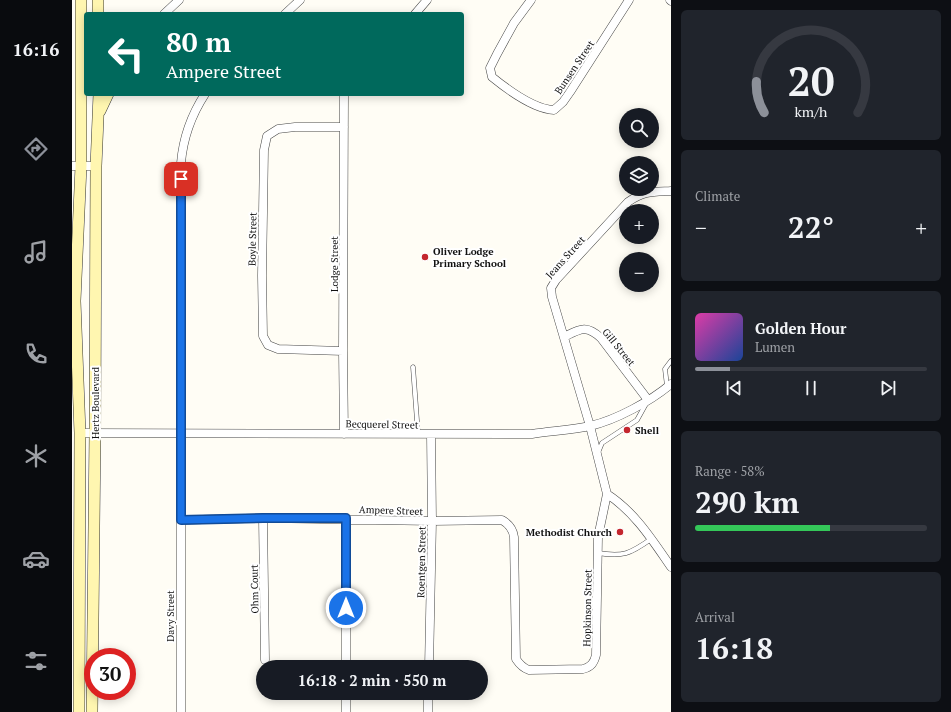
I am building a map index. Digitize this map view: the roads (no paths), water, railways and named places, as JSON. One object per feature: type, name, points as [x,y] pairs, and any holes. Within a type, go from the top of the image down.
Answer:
[{"type":"street","name":"Hertz Boulevard","points":[[79,712],[76,582],[80,433],[74,301],[76,166],[84,30],[81,0]]},
{"type":"street","points":[[166,12],[179,0]]},
{"type":"street","points":[[288,12],[300,0]]},
{"type":"street","points":[[417,12],[427,0]]},
{"type":"street","name":"Bunsen Street","points":[[531,0],[514,23],[496,54],[491,64],[490,72],[492,77],[522,98],[539,107],[554,110],[563,102],[570,92],[629,0]]},
{"type":"street","name":"Hertz Boulevard","points":[[92,712],[96,166],[99,96]]},
{"type":"street","points":[[99,113],[107,96]]},
{"type":"street","name":"Davy Street","points":[[181,712],[182,150],[187,132],[204,96]]},
{"type":"street","name":"Lodge Street","points":[[344,96],[344,434]]},
{"type":"street","name":"Boyle Street","points":[[343,351],[278,349],[268,345],[263,336],[262,276],[264,150],[267,136],[278,129],[295,127],[344,127]]},
{"type":"street","points":[[76,166],[96,166]]},
{"type":"street","name":"Jeans Street","points":[[590,426],[551,288],[553,283],[628,202],[646,192],[671,191]]},
{"type":"street","name":"Gill Street","points":[[564,337],[583,328],[588,328],[594,332],[601,338],[648,400]]},
{"type":"street","name":"Becquerel Street","points":[[80,433],[532,434],[590,426],[603,422],[632,410],[669,385]]},
{"type":"street","name":"Hopkinson Street","points":[[432,521],[502,520],[510,526],[514,537],[516,659],[522,667],[529,670],[583,669],[592,665],[596,655],[599,530],[607,494],[590,426]]},
{"type":"street","name":"Roentgen Street","points":[[429,660],[432,521],[431,434]]},
{"type":"street","points":[[607,494],[616,500],[633,516],[651,538],[671,568]]},
{"type":"street","name":"Ohm Court","points":[[263,518],[264,660]]},
{"type":"street","points":[[346,518],[346,660]]},
{"type":"street","name":"Ampere Street","points":[[181,520],[346,518],[432,521]]},
{"type":"street","points":[[76,582],[94,580]]},
{"type":"street","points":[[346,700],[346,712]]},
{"type":"street","points":[[428,700],[428,712]]},
{"type":"lane","points":[[669,385],[665,369],[671,361]]},
{"type":"lane","points":[[413,367],[418,434]]},
{"type":"lane","points":[[597,455],[602,443],[637,420],[648,400]]},
{"type":"lane","points":[[598,553],[615,556],[625,555],[651,538]]},
{"type":"place","name":"Oliver Lodge Primary School","points":[[425,257]]},
{"type":"place","name":"Shell","points":[[627,430]]},
{"type":"place","name":"Methodist Church","points":[[620,532]]}]
